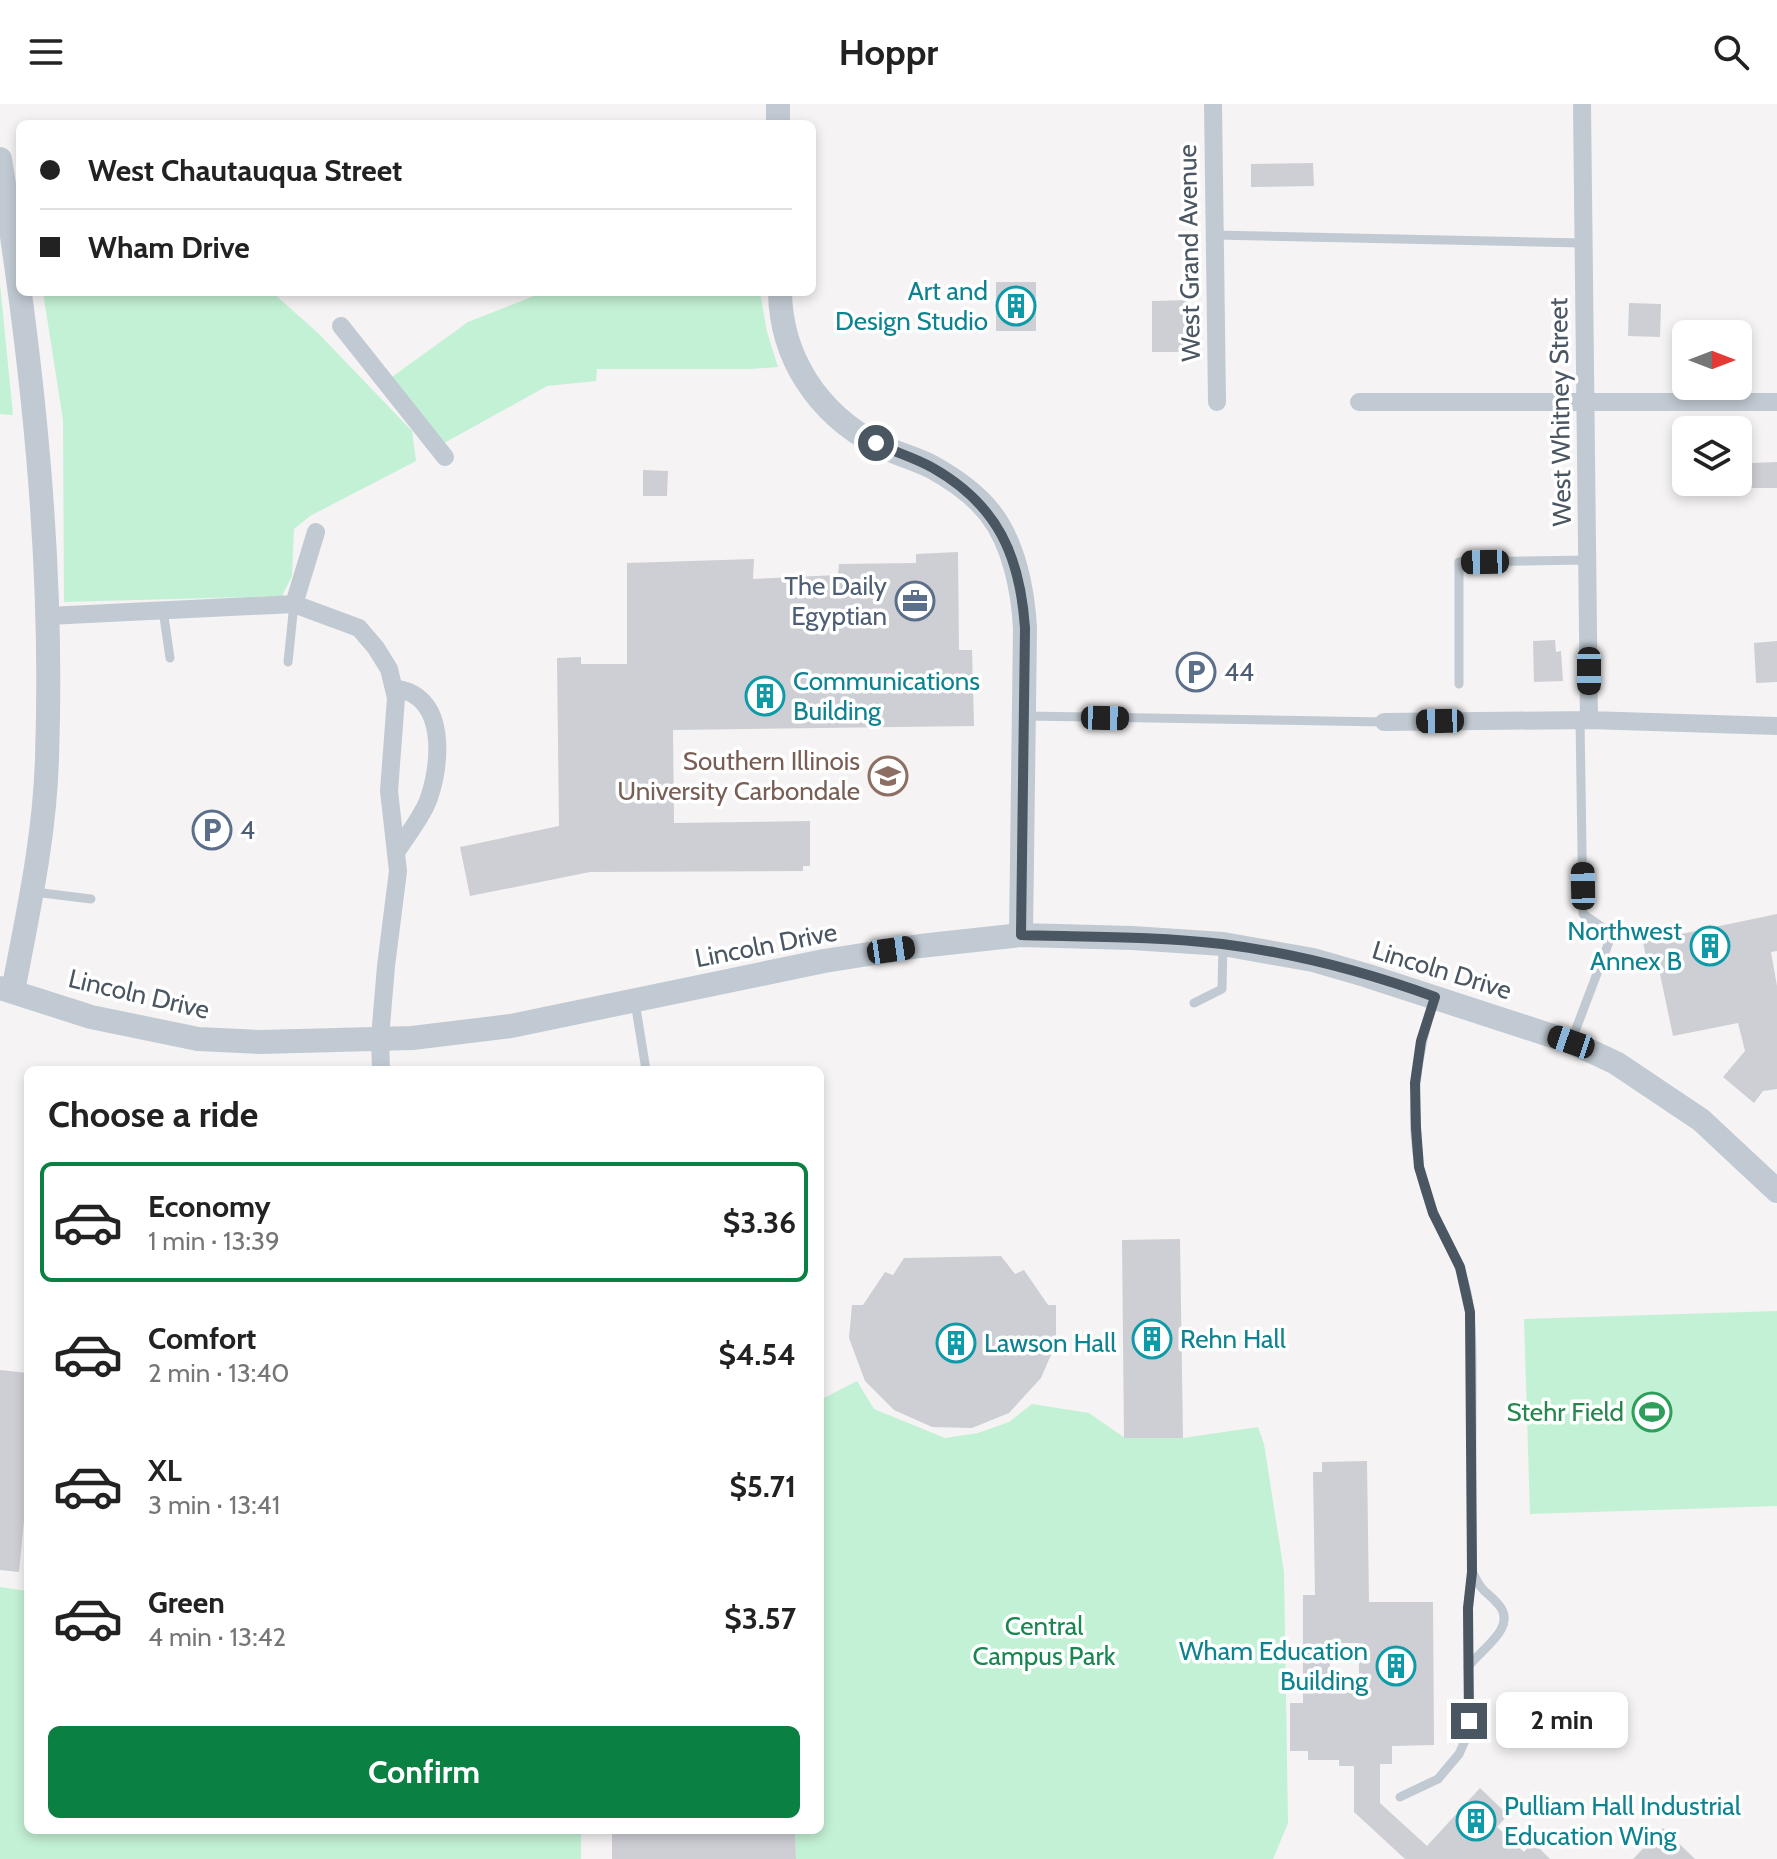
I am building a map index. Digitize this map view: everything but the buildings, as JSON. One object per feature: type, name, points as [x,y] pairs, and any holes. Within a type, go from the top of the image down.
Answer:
[{"type":"street","name":"West Grand Avenue","points":[[1213,104],[1217,402]]},
{"type":"street","name":"West Whitney Street","points":[[1582,104],[1588,560],[1584,720]]},
{"type":"street","points":[[0,159],[16,266]]},
{"type":"street","points":[[7,990],[32,892],[47,758],[48,616],[44,530],[20,296]]},
{"type":"street","points":[[780,296],[785,337],[799,371],[821,401],[842,423],[876,443],[932,467],[964,489],[990,513],[1012,558],[1024,603],[1026,716],[1021,935]]},
{"type":"street","points":[[341,326],[445,457]]},
{"type":"street","points":[[1359,402],[1777,402]]},
{"type":"street","points":[[294,604],[316,532]]},
{"type":"street","points":[[48,616],[294,604],[359,628],[389,669],[395,688],[389,791],[398,871],[386,966],[381,1066]]},
{"type":"street","points":[[395,688],[414,694],[424,703],[437,738],[437,758],[428,800],[397,851]]},
{"type":"street","points":[[1384,722],[1584,720],[1777,726]]},
{"type":"street","name":"Lincoln Drive","points":[[7,990],[91,1017],[198,1039],[260,1042],[380,1038],[464,1033],[635,1002],[824,961],[920,946],[1021,935],[1223,944],[1313,960],[1571,1042],[1616,1063],[1701,1120],[1777,1191]]},
{"type":"lane","points":[[1214,235],[1583,243]]},
{"type":"lane","points":[[1459,684],[1459,562],[1588,560]]},
{"type":"lane","points":[[288,662],[294,604]]},
{"type":"lane","points":[[163,610],[170,658]]},
{"type":"lane","points":[[1026,716],[1384,722]]},
{"type":"lane","points":[[1571,1042],[1612,934],[1583,914],[1584,720]]},
{"type":"lane","points":[[32,892],[91,899]]},
{"type":"lane","points":[[1194,1003],[1222,989],[1223,944]]},
{"type":"lane","points":[[1400,1797],[1438,1779],[1459,1754],[1469,1732],[1468,1608],[1472,1572],[1469,1303],[1460,1267],[1430,1202],[1419,1167],[1416,1128],[1415,1083],[1421,1041],[1435,997]]},
{"type":"lane","points":[[635,1002],[645,1066]]},
{"type":"lane","points":[[1468,1667],[1478,1653],[1499,1635],[1504,1615],[1498,1604],[1480,1588],[1472,1572]]},
{"type":"green space","points":[[0,284],[13,415],[0,414]]},
{"type":"green space","points":[[44,296],[276,296],[319,334],[412,431],[416,461],[310,516],[294,529],[292,576],[282,596],[64,602],[63,420]]},
{"type":"green space","points":[[534,296],[761,296],[767,332],[778,367],[597,369],[596,381],[547,386],[437,447],[385,382],[468,322]]},
{"type":"green space","name":"Stehr Field","points":[[1777,1311],[1777,1506],[1530,1514],[1524,1319]]},
{"type":"green space","name":"Central Campus Park","points":[[857,1381],[874,1409],[945,1438],[978,1433],[1009,1422],[1032,1404],[1089,1413],[1125,1438],[1183,1438],[1258,1427],[1264,1444],[1284,1572],[1288,1823],[1273,1859],[796,1859],[795,1834],[824,1834],[824,1398]]},
{"type":"green space","points":[[0,1587],[24,1590],[24,1834],[581,1834],[581,1859],[0,1859]]},
{"type":"place","name":"Art and Design Studio","points":[[1016,306]]},
{"type":"place","name":"The Daily Egyptian","points":[[915,601]]},
{"type":"place","name":"44","points":[[1196,672]]},
{"type":"place","name":"Communications Building","points":[[765,696]]},
{"type":"place","name":"Southern Illinois University Carbondale","points":[[888,776]]},
{"type":"place","name":"4","points":[[212,830]]},
{"type":"place","name":"Northwest Annex B","points":[[1710,946]]},
{"type":"place","name":"Rehn Hall","points":[[1152,1339]]},
{"type":"place","name":"Lawson Hall","points":[[956,1343]]},
{"type":"place","name":"Stehr Field","points":[[1652,1412]]},
{"type":"place","name":"Wham Education Building","points":[[1396,1666]]},
{"type":"place","name":"Pulliam Hall Industrial Education Wing","points":[[1476,1821]]},
{"type":"route","points":[[876,443],[932,467],[964,489],[990,513],[1012,558],[1024,603],[1025,628],[1021,935],[1223,944],[1313,960],[1435,997],[1421,1041],[1415,1083],[1416,1128],[1419,1167],[1433,1213],[1460,1267],[1470,1312],[1472,1572],[1468,1608],[1469,1721]]}]
